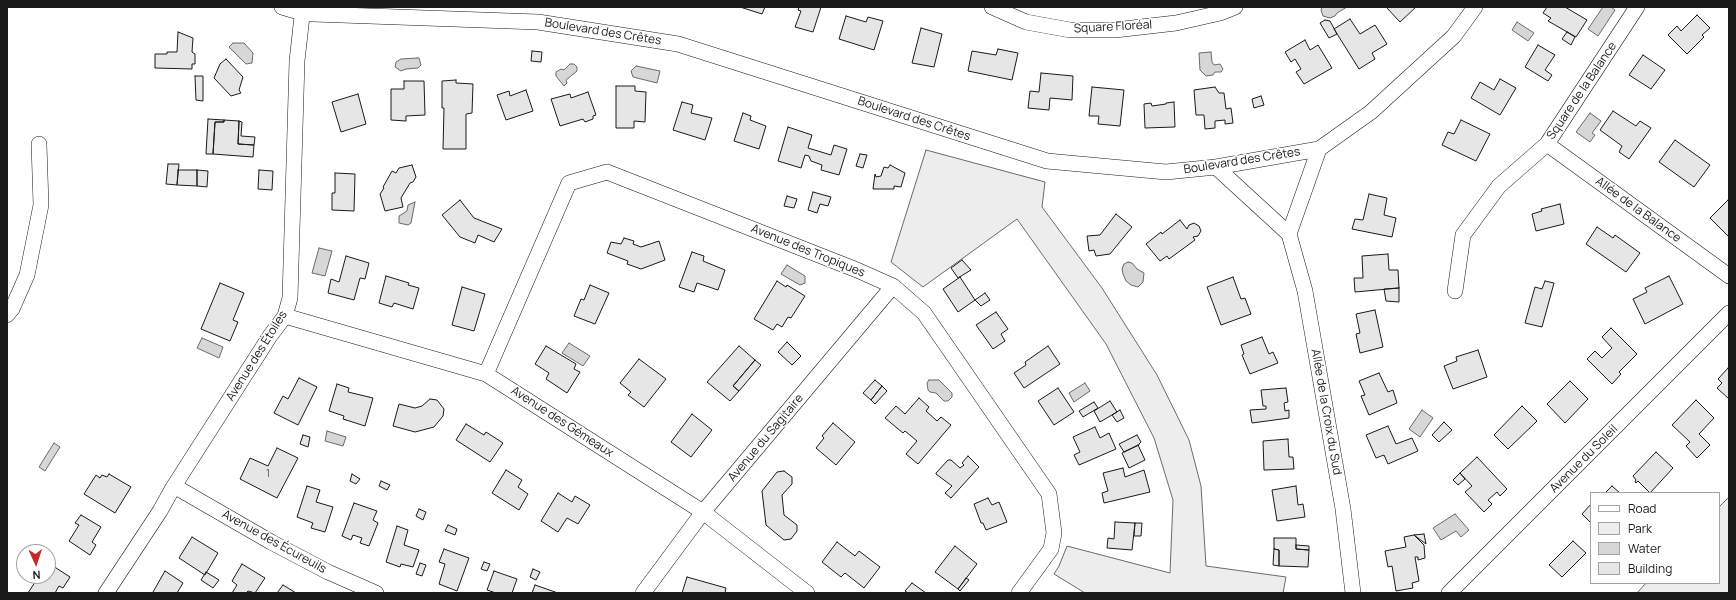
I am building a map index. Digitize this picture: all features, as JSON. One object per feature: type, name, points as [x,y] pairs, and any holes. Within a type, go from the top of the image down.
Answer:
[{"type":"street","name":"Boulevard des Crêtes","points":[[282,7],[302,10],[538,22],[678,44],[1048,161],[1166,172],[1216,167],[1319,149],[1371,112],[1454,36],[1475,7]]},
{"type":"street","name":"Square Floréal","points":[[992,7],[1026,22],[1070,30],[1114,30],[1176,23],[1235,7]]},
{"type":"street","name":"Square de la Balance","points":[[1455,291],[1463,234],[1499,186],[1547,144],[1637,7]]},
{"type":"street","name":"Avenue des Étoiles","points":[[106,593],[160,511],[174,486],[270,336],[285,316],[290,298],[297,61],[302,10]]},
{"type":"street","points":[[7,314],[12,309],[27,274],[41,206],[39,144]]},
{"type":"street","name":"Allée de la Balance","points":[[1547,144],[1729,276]]},
{"type":"street","points":[[1216,167],[1288,234],[1319,149]]},
{"type":"street","name":"Avenue des Tropiques","points":[[486,374],[570,183],[607,172],[857,270],[893,286],[924,313],[1048,494],[1054,533],[1051,549],[1019,593]]},
{"type":"street","name":"Allée de la Croix du Sud","points":[[1288,234],[1306,299],[1343,509],[1353,593]]},
{"type":"street","name":"Avenue du Sagitaire","points":[[643,593],[703,512],[893,286]]},
{"type":"street","name":"Avenue des Gémeaux","points":[[285,316],[486,374],[703,512],[807,593]]},
{"type":"street","name":"Avenue du Soleil","points":[[1449,593],[1724,319]]},
{"type":"street","name":"Avenue des Écureuils","points":[[174,486],[271,542],[328,572],[376,593]]},
{"type":"green space","points":[[926,150],[1045,182],[1042,207],[1102,288],[1157,375],[1189,440],[1201,486],[1206,566],[1286,577],[1283,593],[1085,593],[1054,574],[1067,546],[1170,573],[1173,500],[1154,438],[1106,344],[1017,219],[923,287],[891,262]]},
{"type":"green space","points":[[1729,497],[1729,593],[1637,593],[1645,584],[1720,584],[1720,506]]},
{"type":"water","points":[[1322,7],[1347,7],[1330,18],[1323,16],[1321,10]]},
{"type":"water","points":[[1603,7],[1611,7],[1615,10],[1598,36],[1588,29]]},
{"type":"water","points":[[1517,22],[1534,33],[1528,41],[1512,30]]},
{"type":"water","points":[[233,43],[244,43],[253,53],[252,63],[246,64],[229,47]]},
{"type":"water","points":[[1211,52],[1212,62],[1214,65],[1220,64],[1223,69],[1221,72],[1215,72],[1213,75],[1206,76],[1200,70],[1199,53]]},
{"type":"water","points":[[419,58],[421,65],[418,68],[401,71],[395,67],[396,62],[401,59]]},
{"type":"water","points":[[570,64],[574,64],[577,67],[577,71],[566,80],[567,83],[564,86],[556,76],[556,72],[561,69],[564,70]]},
{"type":"water","points":[[636,66],[660,71],[657,83],[633,77],[631,71]]},
{"type":"water","points":[[1590,113],[1601,121],[1592,133],[1595,135],[1590,142],[1576,132]]},
{"type":"water","points":[[415,202],[411,223],[408,225],[399,223],[399,216],[407,211],[408,205]]},
{"type":"water","points":[[319,248],[332,251],[325,276],[312,273]]},
{"type":"water","points":[[1128,262],[1132,263],[1137,269],[1144,273],[1143,282],[1138,287],[1131,285],[1126,281],[1123,274],[1122,269],[1124,264]]},
{"type":"water","points":[[787,265],[805,276],[805,283],[800,285],[781,274]]},
{"type":"water","points":[[202,338],[223,347],[219,358],[197,348]]},
{"type":"water","points":[[569,343],[590,356],[583,366],[562,353]]},
{"type":"water","points":[[929,380],[939,380],[952,393],[952,397],[948,401],[944,401],[936,393],[930,392],[928,390],[927,383]]},
{"type":"water","points":[[1085,383],[1090,391],[1074,402],[1069,393]]},
{"type":"water","points":[[1422,410],[1433,418],[1420,437],[1409,429]]},
{"type":"water","points":[[327,431],[346,437],[343,446],[325,441]]},
{"type":"water","points":[[54,443],[60,447],[45,471],[39,467]]},
{"type":"water","points":[[1455,514],[1469,530],[1461,537],[1456,531],[1441,540],[1433,528]]},
{"type":"building","points":[[740,7],[765,7],[762,14]]},
{"type":"building","points":[[799,7],[821,7],[813,32],[795,27],[801,11],[798,10]]},
{"type":"building","points":[[1386,7],[1416,7],[1400,22]]},
{"type":"building","points":[[1547,7],[1565,7],[1587,20],[1576,37],[1548,21],[1551,18],[1543,13]]},
{"type":"building","points":[[1697,15],[1710,28],[1702,35],[1704,37],[1687,54],[1668,35],[1677,26],[1681,31]]},
{"type":"building","points":[[846,16],[866,22],[868,17],[883,21],[874,50],[839,39]]},
{"type":"building","points":[[1350,19],[1360,34],[1375,25],[1387,44],[1372,53],[1375,59],[1359,69],[1334,29]]},
{"type":"building","points":[[1325,20],[1330,21],[1337,34],[1329,38],[1320,23]]},
{"type":"building","points":[[921,28],[942,34],[934,67],[912,63]]},
{"type":"building","points":[[178,32],[193,38],[192,52],[195,54],[195,64],[192,64],[192,69],[155,68],[155,54],[177,52]]},
{"type":"building","points":[[1567,32],[1575,37],[1571,45],[1562,39]]},
{"type":"building","points":[[1305,40],[1310,50],[1318,45],[1332,68],[1304,84],[1296,72],[1301,69],[1295,59],[1291,62],[1285,52]]},
{"type":"building","points":[[1538,45],[1555,55],[1545,70],[1552,75],[1548,81],[1525,67]]},
{"type":"building","points":[[998,49],[1018,53],[1012,80],[968,71],[972,51],[996,55]]},
{"type":"building","points":[[532,51],[542,52],[541,62],[531,61]]},
{"type":"building","points":[[1643,55],[1665,70],[1651,89],[1629,75]]},
{"type":"building","points":[[226,59],[243,77],[239,90],[241,93],[231,96],[214,78],[220,64]]},
{"type":"building","points":[[1041,73],[1073,76],[1072,100],[1050,98],[1049,110],[1028,108],[1030,91],[1039,92]]},
{"type":"building","points":[[195,76],[203,76],[203,101],[196,100]]},
{"type":"building","points":[[1500,79],[1516,88],[1500,115],[1471,98],[1480,82],[1494,90]]},
{"type":"building","points":[[456,80],[456,83],[473,84],[472,113],[466,114],[466,149],[443,149],[444,108],[442,108],[442,81]]},
{"type":"building","points":[[404,81],[424,81],[425,115],[406,116],[406,121],[391,120],[391,89],[404,89]]},
{"type":"building","points":[[616,86],[635,86],[635,91],[646,92],[645,122],[634,121],[634,128],[616,128]]},
{"type":"building","points":[[1092,87],[1124,90],[1120,126],[1098,124],[1099,116],[1089,116]]},
{"type":"building","points":[[1215,87],[1219,93],[1224,93],[1226,109],[1231,108],[1233,123],[1225,124],[1225,120],[1215,121],[1215,128],[1205,129],[1204,115],[1196,115],[1194,90]]},
{"type":"building","points":[[526,90],[533,111],[506,120],[497,95],[509,91],[510,96]]},
{"type":"building","points":[[588,92],[596,115],[593,116],[593,119],[585,122],[583,119],[560,126],[551,99],[570,94],[571,98]]},
{"type":"building","points":[[358,94],[366,124],[341,132],[332,102]]},
{"type":"building","points":[[1261,96],[1264,105],[1254,108],[1252,99]]},
{"type":"building","points":[[682,102],[693,105],[691,113],[712,118],[705,140],[673,130]]},
{"type":"building","points":[[1174,102],[1175,127],[1145,128],[1144,104],[1151,103],[1152,106]]},
{"type":"building","points":[[1613,111],[1636,126],[1640,121],[1651,128],[1629,159],[1619,152],[1622,146],[1600,130]]},
{"type":"building","points":[[743,113],[751,116],[750,120],[766,126],[759,149],[734,141]]},
{"type":"building","points":[[208,119],[224,120],[224,122],[215,122],[213,154],[206,154]]},
{"type":"building","points":[[224,120],[239,121],[238,144],[254,145],[253,157],[213,154],[215,122],[224,122]]},
{"type":"building","points":[[1461,120],[1490,134],[1476,161],[1442,145],[1448,132],[1454,134]]},
{"type":"building","points":[[239,121],[242,122],[241,136],[255,137],[254,145],[238,144]]},
{"type":"building","points":[[788,127],[812,135],[808,148],[831,155],[834,145],[847,149],[839,175],[821,170],[822,165],[811,161],[809,156],[805,155],[801,168],[778,161]]},
{"type":"building","points":[[1675,140],[1710,165],[1694,187],[1659,162]]},
{"type":"building","points":[[860,154],[867,155],[863,168],[856,166]]},
{"type":"building","points":[[168,164],[179,164],[177,185],[166,184]]},
{"type":"building","points":[[412,165],[416,177],[413,182],[410,183],[401,198],[403,207],[385,211],[380,194],[392,171],[396,173],[399,168]]},
{"type":"building","points":[[890,165],[905,173],[901,187],[894,186],[894,189],[873,189],[875,174],[876,177],[881,176],[884,167],[888,168]]},
{"type":"building","points":[[178,170],[197,170],[197,186],[177,185]]},
{"type":"building","points":[[197,170],[208,171],[207,187],[197,186]]},
{"type":"building","points":[[259,170],[273,171],[272,190],[258,189]]},
{"type":"building","points":[[335,173],[355,174],[354,211],[332,210],[332,193],[335,193]]},
{"type":"building","points":[[813,192],[831,197],[828,206],[820,204],[817,213],[808,210]]},
{"type":"building","points":[[1369,194],[1387,198],[1384,215],[1396,218],[1392,237],[1352,229],[1355,219],[1363,220]]},
{"type":"building","points":[[787,196],[797,199],[794,208],[784,206]]},
{"type":"building","points":[[460,200],[474,218],[502,229],[494,242],[478,235],[475,243],[460,237],[442,215]]},
{"type":"building","points":[[1729,200],[1729,237],[1710,218]]},
{"type":"building","points":[[1560,204],[1564,224],[1536,231],[1532,214],[1542,211],[1541,209]]},
{"type":"building","points":[[1116,214],[1132,227],[1110,254],[1096,256],[1094,250],[1089,251],[1087,236],[1100,235]]},
{"type":"building","points":[[1180,220],[1187,229],[1189,225],[1194,223],[1199,226],[1201,231],[1198,236],[1193,237],[1195,240],[1169,259],[1167,256],[1160,261],[1146,244]]},
{"type":"building","points":[[1597,227],[1613,238],[1615,235],[1640,253],[1626,272],[1586,244]]},
{"type":"building","points":[[624,238],[634,241],[633,244],[641,247],[659,241],[665,260],[641,269],[627,264],[628,261],[607,253],[611,242],[621,244]]},
{"type":"building","points":[[692,252],[704,256],[703,261],[725,270],[718,290],[697,283],[694,292],[679,287]]},
{"type":"building","points":[[1388,254],[1389,270],[1398,270],[1399,288],[1355,292],[1354,278],[1363,278],[1362,256]]},
{"type":"building","points":[[346,256],[369,263],[365,279],[360,278],[354,300],[328,293],[331,279],[339,282]]},
{"type":"building","points":[[962,260],[971,270],[958,278],[951,268]]},
{"type":"building","points":[[386,276],[409,283],[408,285],[419,288],[413,309],[394,303],[392,307],[379,303]]},
{"type":"building","points":[[1669,276],[1683,304],[1645,324],[1633,299],[1647,292],[1645,288]]},
{"type":"building","points":[[960,277],[975,300],[958,312],[943,289]]},
{"type":"building","points":[[1233,277],[1241,299],[1245,298],[1251,314],[1221,325],[1207,287]]},
{"type":"building","points":[[777,281],[805,296],[791,318],[788,317],[782,327],[777,324],[773,330],[754,319]]},
{"type":"building","points":[[1545,281],[1554,283],[1542,327],[1525,323],[1535,287],[1542,289]]},
{"type":"building","points":[[220,283],[244,293],[233,320],[238,322],[230,341],[201,329]]},
{"type":"building","points":[[590,285],[609,293],[595,324],[574,316],[581,299],[584,300]]},
{"type":"building","points":[[462,287],[485,294],[474,331],[452,325]]},
{"type":"building","points":[[1399,288],[1399,302],[1386,301],[1384,289]]},
{"type":"building","points":[[985,293],[990,300],[981,306],[975,300]]},
{"type":"building","points":[[1375,310],[1383,347],[1360,353],[1356,334],[1360,333],[1356,314]]},
{"type":"building","points":[[996,312],[1008,329],[1001,334],[1005,341],[993,349],[976,325]]},
{"type":"building","points":[[1611,328],[1637,354],[1619,372],[1621,374],[1612,384],[1587,359],[1595,351],[1602,358],[1612,348],[1602,337]]},
{"type":"building","points":[[1262,337],[1269,354],[1273,352],[1278,363],[1250,374],[1242,355],[1244,354],[1241,345]]},
{"type":"building","points":[[787,342],[801,356],[792,365],[778,352]]},
{"type":"building","points":[[546,346],[576,364],[574,369],[580,372],[567,393],[546,379],[549,373],[535,364]]},
{"type":"building","points":[[739,346],[755,360],[733,386],[739,391],[730,401],[707,382]]},
{"type":"building","points":[[1048,346],[1060,364],[1024,388],[1014,373],[1026,365],[1025,362]]},
{"type":"building","points":[[1478,350],[1487,377],[1453,389],[1444,366],[1457,361],[1456,357]]},
{"type":"building","points":[[639,359],[666,379],[644,407],[628,395],[631,392],[620,383]]},
{"type":"building","points":[[755,360],[761,365],[739,391],[733,386]]},
{"type":"building","points":[[1728,368],[1729,399],[1717,388],[1722,383],[1718,379]]},
{"type":"building","points":[[1379,373],[1388,392],[1393,390],[1397,403],[1369,415],[1361,396],[1365,395],[1359,381]]},
{"type":"building","points":[[299,378],[317,387],[298,425],[274,413],[283,396],[288,399]]},
{"type":"building","points":[[875,380],[882,386],[871,400],[863,393]]},
{"type":"building","points":[[1570,381],[1588,399],[1565,423],[1547,404]]},
{"type":"building","points":[[337,384],[349,388],[348,392],[373,398],[365,426],[343,419],[344,416],[329,411]]},
{"type":"building","points":[[882,386],[887,391],[875,404],[871,400]]},
{"type":"building","points":[[1058,388],[1074,412],[1054,425],[1038,401]]},
{"type":"building","points":[[1286,388],[1288,402],[1284,403],[1285,411],[1289,410],[1289,418],[1252,423],[1250,410],[1266,409],[1266,406],[1263,406],[1261,390]]},
{"type":"building","points":[[919,398],[929,407],[926,411],[937,421],[941,417],[951,425],[918,464],[906,454],[917,441],[905,431],[903,433],[885,418],[896,406],[905,414]]},
{"type":"building","points":[[430,399],[437,400],[444,409],[443,416],[434,427],[415,432],[393,426],[399,404],[415,408],[422,406]]},
{"type":"building","points":[[1696,400],[1714,418],[1699,434],[1710,445],[1697,458],[1686,446],[1690,442],[1672,425]]},
{"type":"building","points":[[1110,401],[1117,412],[1100,422],[1094,411]]},
{"type":"building","points":[[1094,402],[1098,408],[1083,417],[1079,411]]},
{"type":"building","points":[[1522,406],[1537,421],[1508,449],[1494,435]]},
{"type":"building","points":[[1120,410],[1124,418],[1117,422],[1112,415]]},
{"type":"building","points":[[692,414],[712,430],[691,457],[671,442]]},
{"type":"building","points":[[1444,422],[1452,430],[1439,442],[1432,435]]},
{"type":"building","points":[[833,423],[855,442],[836,465],[816,448],[824,438],[822,436]]},
{"type":"building","points":[[466,424],[484,435],[486,432],[503,443],[490,462],[456,440]]},
{"type":"building","points":[[1388,426],[1396,444],[1412,438],[1418,451],[1388,464],[1384,455],[1376,458],[1366,435]]},
{"type":"building","points":[[1095,427],[1100,438],[1109,433],[1116,449],[1079,465],[1074,455],[1080,452],[1073,437]]},
{"type":"building","points":[[303,435],[310,437],[308,447],[300,444]]},
{"type":"building","points":[[1137,435],[1141,442],[1139,445],[1124,452],[1119,444]]},
{"type":"building","points":[[1288,439],[1289,457],[1293,457],[1294,469],[1264,470],[1263,441]]},
{"type":"building","points":[[1138,445],[1145,460],[1129,468],[1122,453]]},
{"type":"building","points":[[277,448],[298,458],[277,498],[240,479],[250,458],[268,466]]},
{"type":"building","points":[[1656,452],[1673,468],[1651,492],[1649,492],[1638,481],[1636,483],[1633,476]]},
{"type":"building","points":[[968,456],[979,467],[951,498],[945,493],[952,486],[936,473],[948,460],[951,460],[960,468],[964,465],[962,463]]},
{"type":"building","points":[[1477,457],[1507,489],[1500,496],[1497,492],[1488,500],[1492,504],[1484,512],[1465,492],[1472,486],[1460,473]]},
{"type":"building","points":[[1123,468],[1125,477],[1144,470],[1150,492],[1104,503],[1102,493],[1108,491],[1103,473]]},
{"type":"building","points":[[506,470],[522,480],[518,487],[528,494],[519,510],[492,493]]},
{"type":"building","points":[[784,471],[792,477],[792,484],[782,495],[784,515],[797,525],[797,531],[791,539],[784,540],[766,525],[762,491],[777,472]]},
{"type":"building","points":[[1460,473],[1465,479],[1458,485],[1453,480]]},
{"type":"building","points":[[109,474],[131,487],[115,513],[84,494],[96,475],[100,478],[102,475],[107,477]]},
{"type":"building","points":[[352,474],[360,479],[356,484],[350,481]]},
{"type":"building","points":[[381,481],[390,485],[387,490],[379,486]]},
{"type":"building","points":[[307,486],[320,490],[316,502],[333,507],[325,532],[311,528],[313,523],[297,517]]},
{"type":"building","points":[[1296,486],[1298,505],[1303,504],[1305,517],[1277,521],[1272,490]]},
{"type":"building","points":[[1612,486],[1619,492],[1606,492]]},
{"type":"building","points":[[558,493],[572,502],[575,496],[590,505],[578,524],[567,518],[558,532],[541,521]]},
{"type":"building","points":[[988,498],[992,505],[999,502],[1007,522],[986,530],[983,523],[981,523],[974,504]]},
{"type":"building","points":[[354,503],[377,511],[373,520],[378,523],[369,546],[360,543],[362,538],[353,535],[351,540],[342,536]]},
{"type":"building","points":[[1590,505],[1590,522],[1582,514]]},
{"type":"building","points":[[419,509],[426,512],[423,520],[416,516]]},
{"type":"building","points":[[81,515],[101,527],[92,542],[96,545],[90,555],[69,541],[79,525],[75,523]]},
{"type":"building","points":[[1115,522],[1135,523],[1132,550],[1107,548],[1108,538],[1114,539]]},
{"type":"building","points":[[1135,523],[1142,523],[1141,536],[1134,536]]},
{"type":"building","points":[[448,525],[457,529],[455,535],[445,531]]},
{"type":"building","points":[[397,526],[408,530],[404,545],[419,550],[413,567],[401,564],[400,567],[386,562]]},
{"type":"building","points":[[1424,534],[1426,544],[1414,535]]},
{"type":"building","points":[[1414,535],[1424,545],[1425,558],[1418,560],[1418,557],[1415,557],[1419,581],[1412,583],[1413,588],[1396,591],[1392,566],[1388,567],[1385,551],[1406,547],[1404,537]]},
{"type":"building","points":[[192,537],[218,553],[205,575],[179,558]]},
{"type":"building","points":[[1274,538],[1296,538],[1296,549],[1309,550],[1308,567],[1279,566],[1279,550],[1274,549]]},
{"type":"building","points":[[1573,541],[1586,553],[1562,577],[1549,565]]},
{"type":"building","points":[[837,542],[855,556],[859,551],[880,567],[864,588],[845,573],[841,577],[822,562]]},
{"type":"building","points":[[1296,545],[1309,546],[1309,550],[1296,549]]},
{"type":"building","points":[[955,546],[977,564],[958,589],[935,572]]},
{"type":"building","points":[[444,549],[469,558],[457,591],[439,584],[445,564],[439,562]]},
{"type":"building","points":[[1274,549],[1279,550],[1279,566],[1273,565]]},
{"type":"building","points":[[484,562],[490,564],[487,571],[481,569]]},
{"type":"building","points":[[420,563],[426,565],[422,576],[416,574]]},
{"type":"building","points":[[242,564],[265,578],[255,593],[248,591],[246,593],[232,593],[237,585],[232,581]]},
{"type":"building","points":[[56,568],[70,577],[63,588],[59,586],[55,593],[28,593],[34,584],[56,584]]},
{"type":"building","points":[[533,569],[540,572],[536,580],[530,577]]},
{"type":"building","points":[[165,571],[183,583],[177,593],[153,592]]},
{"type":"building","points":[[494,571],[517,579],[512,593],[496,593],[487,590]]},
{"type":"building","points":[[206,572],[219,580],[213,588],[201,580]]},
{"type":"building","points":[[687,577],[726,588],[725,593],[682,593]]},
{"type":"building","points":[[966,578],[969,580],[960,591],[958,589]]},
{"type":"building","points":[[912,583],[926,593],[908,593],[905,591]]},
{"type":"building","points":[[283,585],[296,593],[277,593]]},
{"type":"building","points":[[535,585],[558,593],[532,593]]}]
